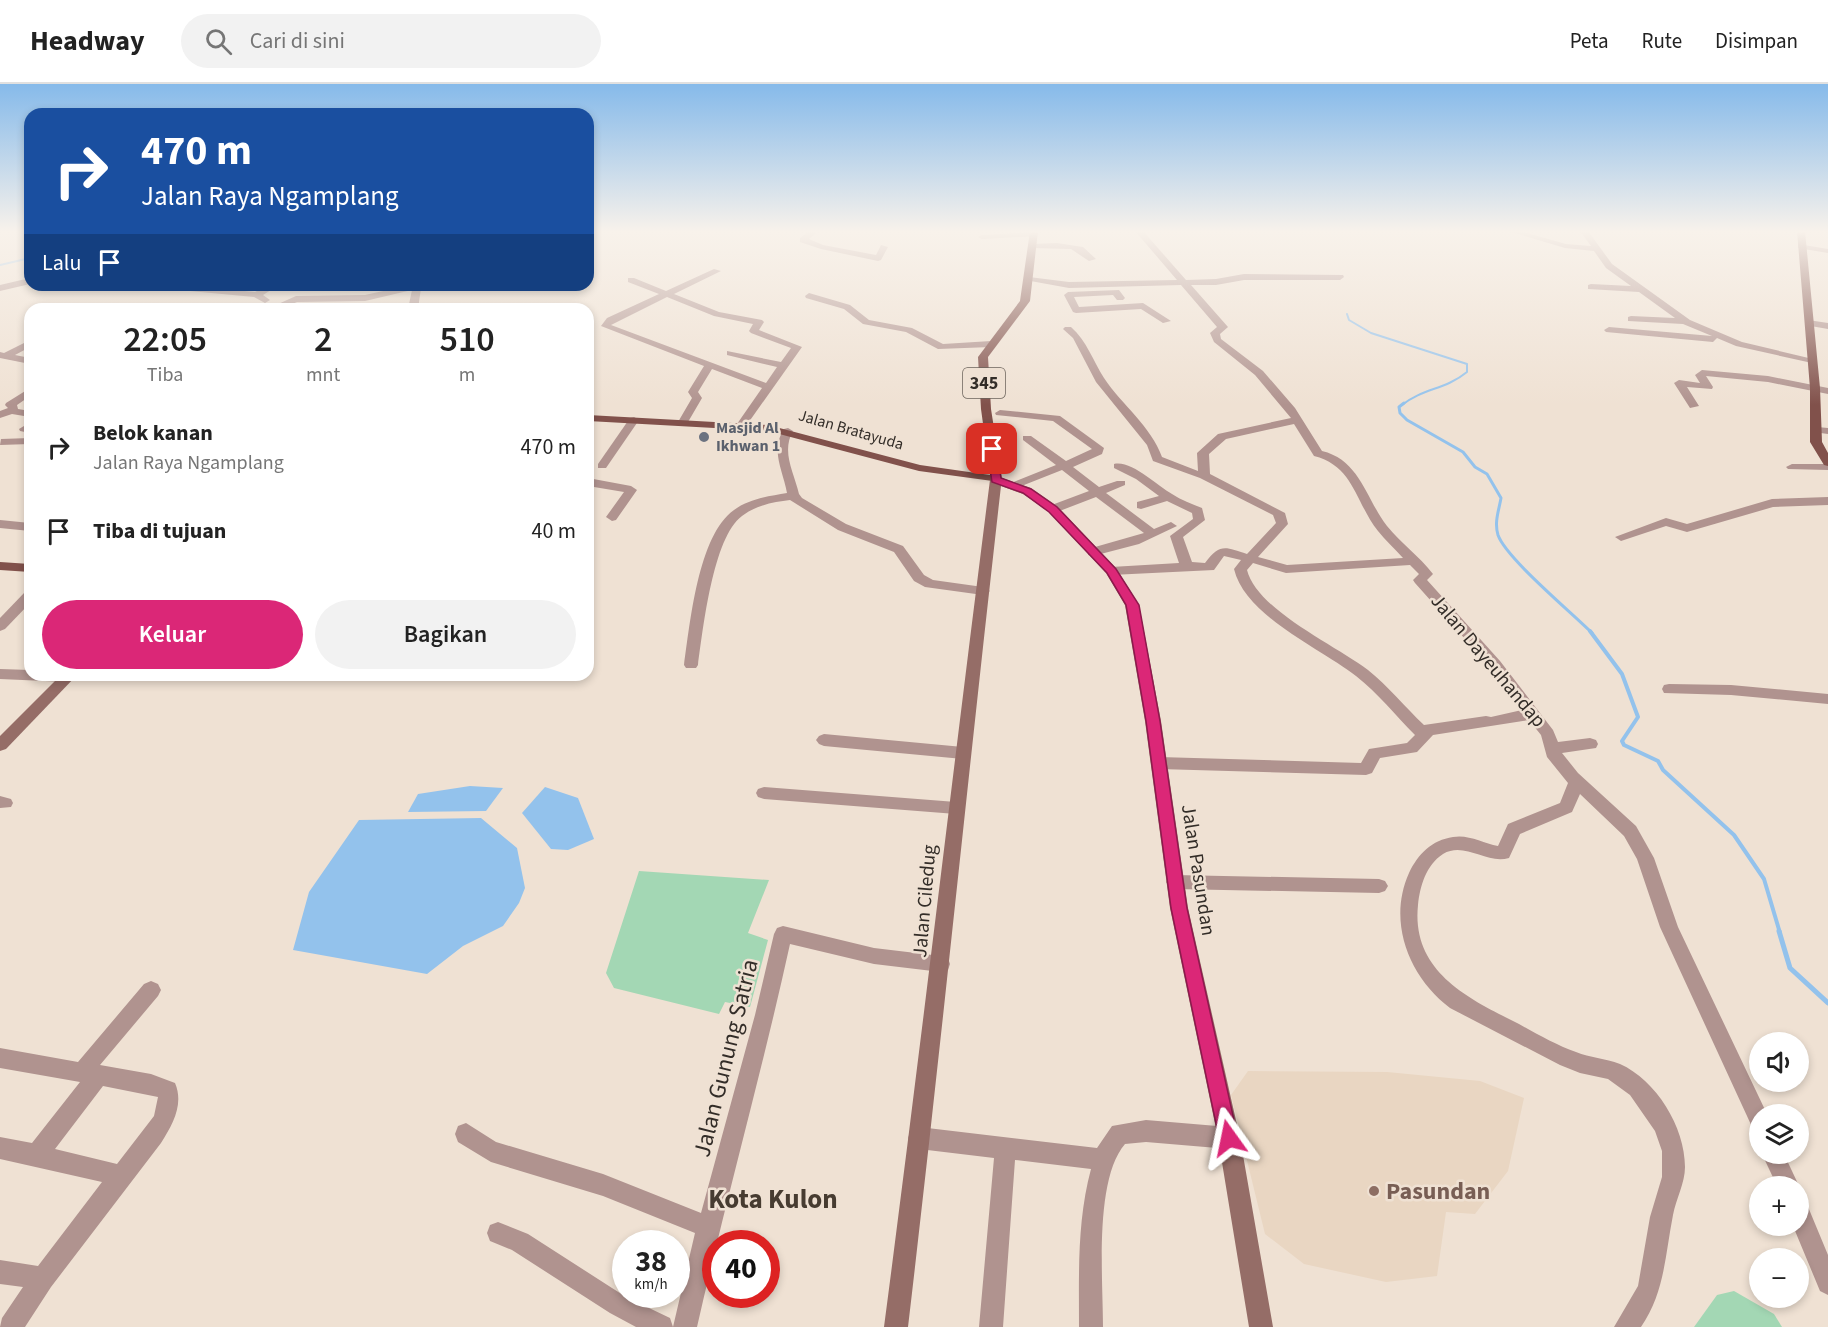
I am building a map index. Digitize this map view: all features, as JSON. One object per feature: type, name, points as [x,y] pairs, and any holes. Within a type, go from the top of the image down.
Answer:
[{"type":"main road","points":[[1808,289],[1813,324],[1812,360],[1822,431],[1816,442],[1826,460]]},
{"type":"main road","name":"345","points":[[996,480],[982,369],[984,353],[1028,290]]},
{"type":"main road","name":"Jalan Bratayuda","points":[[594,418],[742,424],[788,431],[919,468],[996,480]]},
{"type":"main road","points":[[0,566],[24,568]]},
{"type":"street","points":[[657,289],[686,303],[717,314],[759,322],[754,332],[796,345],[797,347],[742,424]]},
{"type":"street","points":[[678,289],[610,320],[606,326],[768,387]]},
{"type":"street","points":[[1028,290],[1032,289]]},
{"type":"street","name":"Jalan Dayeuhandap","points":[[1189,289],[1208,315],[1222,327],[1215,333],[1216,338],[1238,357],[1245,360],[1272,390],[1297,420],[1315,451],[1346,467],[1382,528],[1427,576],[1420,580],[1475,640],[1533,714],[1548,734],[1552,751],[1575,780],[1630,831],[1645,858],[1669,927],[1752,1104]]},
{"type":"street","points":[[1640,289],[1687,322],[1728,340]]},
{"type":"street","points":[[1028,290],[1065,295],[1116,292],[1120,298]]},
{"type":"street","points":[[227,291],[256,294],[269,303]]},
{"type":"street","points":[[256,294],[262,291]]},
{"type":"street","points":[[284,303],[306,297],[365,298],[394,291]]},
{"type":"street","points":[[1065,295],[1076,316],[1143,306],[1166,321]]},
{"type":"street","points":[[809,296],[846,307],[871,324],[909,330],[941,347],[991,344]]},
{"type":"street","points":[[1631,319],[1687,322]]},
{"type":"street","points":[[1813,324],[1828,326]]},
{"type":"street","points":[[1068,329],[1077,337],[1100,380],[1152,444],[1157,459],[1204,476],[1248,500],[1277,510],[1281,515],[1282,524],[1279,529],[1242,556],[1240,569],[1243,584],[1289,627],[1364,675],[1417,740]]},
{"type":"street","points":[[1610,330],[1728,340],[1812,360]]},
{"type":"street","points":[[7,355],[24,346]]},
{"type":"street","points":[[730,354],[783,366]]},
{"type":"street","points":[[7,355],[24,359]]},
{"type":"street","points":[[683,422],[697,398],[693,392],[709,366]]},
{"type":"street","points":[[1694,406],[1679,383],[1708,387],[1700,376],[1702,373],[1768,380],[1828,391]]},
{"type":"street","points":[[6,413],[14,407],[9,405],[24,395]]},
{"type":"street","points":[[6,413],[24,414]]},
{"type":"street","points":[[1000,413],[1056,418],[1098,448],[1098,453],[1016,485]]},
{"type":"street","points":[[602,466],[634,420]]},
{"type":"street","points":[[1204,476],[1203,453],[1221,436],[1297,420]]},
{"type":"street","points":[[788,431],[781,447],[782,458],[791,481],[792,496],[805,507],[842,526],[899,549],[919,578],[930,584],[983,591]]},
{"type":"street","points":[[1027,438],[1153,534]]},
{"type":"street","points":[[1,442],[24,441]]},
{"type":"street","points":[[1792,467],[1826,460]]},
{"type":"street","points":[[1118,466],[1140,477],[1168,497],[1193,508],[1199,515],[1198,520],[1190,529],[1176,536],[1187,566]]},
{"type":"street","name":"Jalan Pasundan","points":[[996,480],[1016,485],[1053,509],[1112,571],[1132,605],[1138,625],[1175,882],[1229,1138],[1261,1327]]},
{"type":"street","name":"Jalan Ciledug","points":[[896,1327],[941,964],[956,808],[996,480]]},
{"type":"street","points":[[594,483],[623,486],[631,490],[612,517]]},
{"type":"street","points":[[1053,509],[1121,483]]},
{"type":"street","points":[[691,665],[707,580],[724,529],[740,512],[765,501],[792,496]]},
{"type":"street","points":[[1141,505],[1168,497]]},
{"type":"street","points":[[1620,537],[1666,522],[1687,528],[1772,502],[1828,501]]},
{"type":"street","points":[[0,524],[24,526]]},
{"type":"street","points":[[1093,552],[1153,534],[1171,526]]},
{"type":"street","points":[[1112,571],[1187,566],[1209,567],[1220,552],[1295,569],[1413,561]]},
{"type":"street","points":[[0,626],[24,601]]},
{"type":"street","points":[[0,674],[24,675]]},
{"type":"street","points":[[3,739],[64,681]]},
{"type":"street","points":[[1669,689],[1731,690],[1828,699]]},
{"type":"street","points":[[1159,763],[1366,769],[1375,753],[1492,721],[1533,714]]},
{"type":"street","points":[[824,740],[963,753]]},
{"type":"street","points":[[1552,751],[1590,744]]},
{"type":"street","points":[[1575,780],[1566,807],[1514,829],[1503,853],[1454,843],[1431,855],[1421,868],[1412,891],[1410,928],[1416,949],[1448,996],[1468,1009],[1570,1060],[1619,1074],[1645,1096],[1658,1116],[1669,1139],[1674,1166],[1661,1217],[1650,1290],[1643,1306],[1626,1327]]},
{"type":"street","points":[[764,793],[956,808]]},
{"type":"street","points":[[1175,882],[1379,886]]},
{"type":"street","name":"Jalan Gunung Satria","points":[[685,1327],[708,1227],[747,1091],[780,940],[785,934],[874,956],[941,964]]},
{"type":"street","points":[[37,1155],[90,1073],[151,990]]},
{"type":"street","points":[[0,1058],[163,1086],[170,1097],[164,1120],[43,1279],[11,1327]]},
{"type":"street","points":[[1091,1327],[1091,1238],[1095,1195],[1107,1149],[1120,1134],[1146,1131],[1229,1138]]},
{"type":"street","points":[[466,1134],[491,1151],[603,1185],[708,1227]]},
{"type":"street","points":[[919,1138],[1104,1160]]},
{"type":"street","points":[[0,1148],[121,1176]]},
{"type":"street","points":[[991,1327],[1005,1149]]},
{"type":"street","points":[[498,1233],[520,1242],[618,1305],[661,1327]]},
{"type":"street","points":[[1809,1236],[1828,1283]]},
{"type":"street","points":[[0,1272],[43,1279]]},
{"type":"shaded area","name":"Pasundan","points":[[1248,1071],[1387,1072],[1480,1081],[1524,1098],[1508,1171],[1475,1214],[1446,1212],[1437,1276],[1386,1282],[1304,1264],[1265,1234],[1231,1095]]},
{"type":"green space","points":[[639,871],[769,880],[748,933],[768,940],[750,1007],[725,1002],[719,1014],[614,988],[606,973]]},
{"type":"green space","points":[[1734,1291],[1749,1300],[1749,1308],[1764,1308],[1774,1314],[1782,1327],[1694,1327],[1717,1295]]},
{"type":"water","points":[[470,786],[503,788],[486,811],[408,812],[418,794]]},
{"type":"water","points":[[545,787],[578,798],[594,839],[568,850],[551,849],[522,813]]},
{"type":"water","points":[[481,818],[517,848],[525,888],[519,903],[503,926],[463,946],[427,974],[293,950],[309,892],[359,820]]},
{"type":"waterway","points":[[1347,314],[1349,320],[1371,333],[1467,364],[1467,372],[1459,378],[1418,395],[1402,405]]},
{"type":"waterway","points":[[1404,403],[1399,407],[1400,413],[1407,420],[1463,452],[1475,467],[1487,474],[1501,498],[1496,525],[1503,545],[1526,571],[1590,631]]},
{"type":"waterway","points":[[1590,631],[1622,674],[1638,717],[1622,741],[1624,745],[1658,761],[1663,770],[1734,835],[1764,879],[1780,933]]},
{"type":"waterway","points":[[1779,931],[1790,968],[1828,1003]]},
{"type":"place","name":"Masjid Al Ikhwan 1","points":[[704,437]]},
{"type":"place","name":"Pasundan","points":[[1374,1191]]},
{"type":"district","name":"Kota Kulon","points":[[773,1199]]},
{"type":"route","points":[[992,449],[996,480],[1016,485],[1053,509],[1112,571],[1132,605],[1138,625],[1153,721],[1179,908],[1229,1138]]}]
